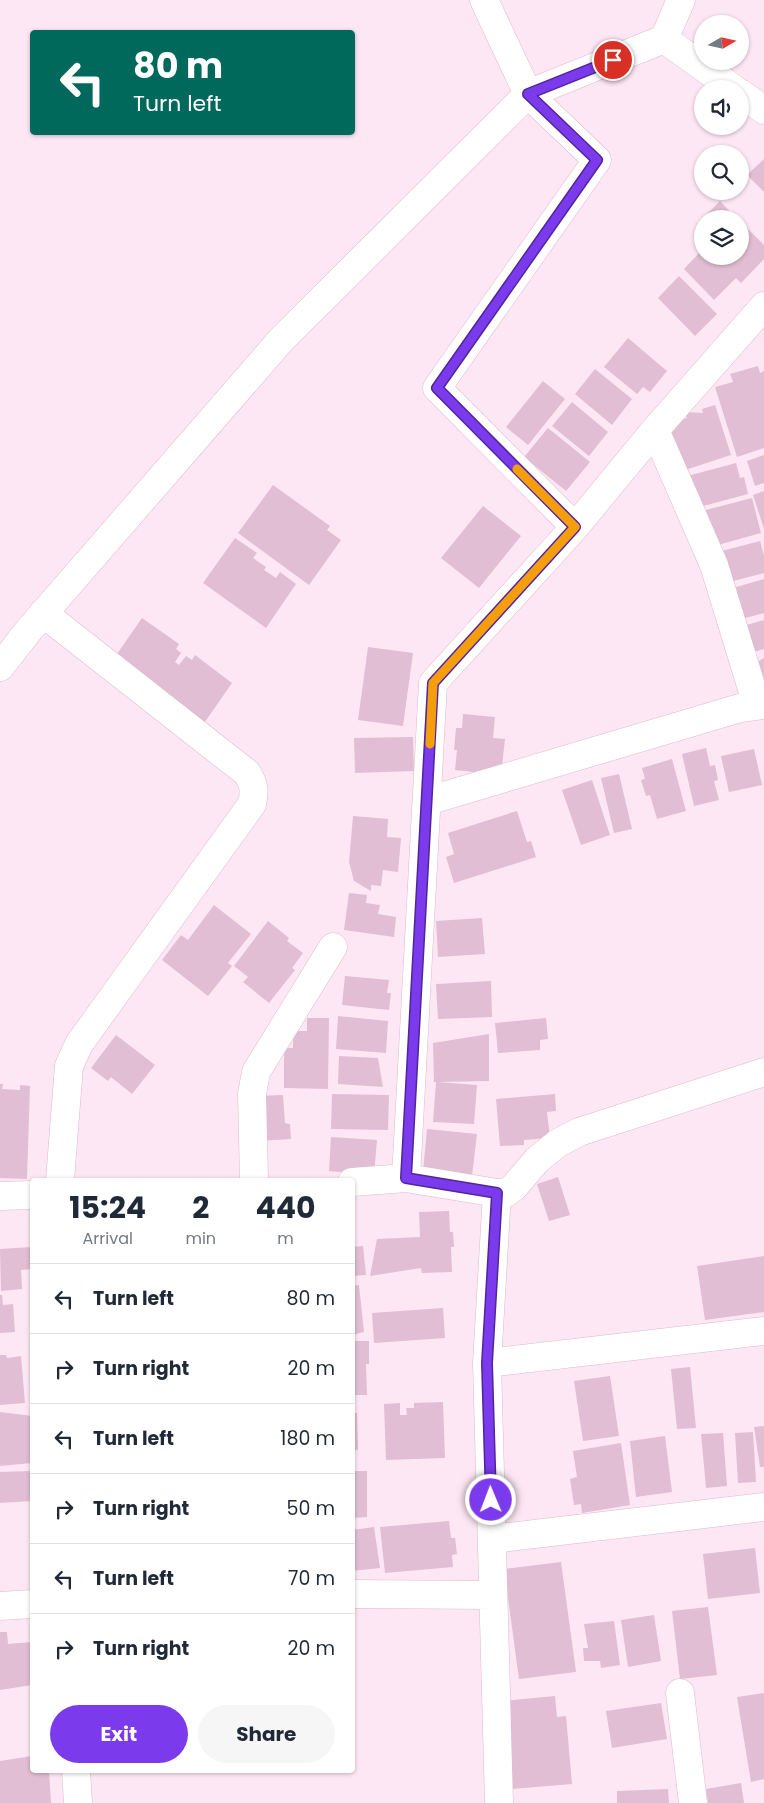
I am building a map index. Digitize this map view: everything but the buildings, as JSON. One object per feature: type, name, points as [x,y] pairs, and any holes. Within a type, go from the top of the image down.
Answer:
[{"type":"street","points":[[484,0],[528,94],[597,160],[437,388],[575,527]]},
{"type":"street","points":[[0,667],[44,613],[281,340],[528,94],[664,39],[682,0]]},
{"type":"street","points":[[664,39],[721,80]]},
{"type":"street","points":[[749,99],[764,110]]},
{"type":"street","points":[[406,1178],[433,683],[575,527],[655,430],[764,306]]},
{"type":"street","points":[[427,801],[730,711],[761,705],[714,565],[655,430]]},
{"type":"street","points":[[44,613],[247,772],[254,782],[252,804],[79,1044],[73,1056],[69,1066],[60,1178]]},
{"type":"street","points":[[254,1178],[252,1094],[256,1072],[333,947]]},
{"type":"street","points":[[355,1182],[406,1178],[506,1193],[514,1187],[537,1160],[558,1142],[579,1132],[764,1072]]},
{"type":"street","points":[[497,1193],[487,1363],[499,1803]]},
{"type":"street","points":[[0,1196],[30,1195]]},
{"type":"street","points":[[487,1363],[764,1331]]},
{"type":"street","points":[[492,1539],[764,1507]]},
{"type":"street","points":[[355,1594],[493,1595]]},
{"type":"street","points":[[0,1606],[30,1604]]},
{"type":"street","points":[[680,1693],[693,1803]]},
{"type":"street","points":[[76,1773],[78,1803]]},
{"type":"slow traffic","points":[[430,744],[433,683],[575,527],[517,469]]},
{"type":"route","points":[[491,1500],[487,1363],[497,1193],[406,1178],[433,683],[575,527],[437,388],[597,160],[528,94],[613,60]]}]
